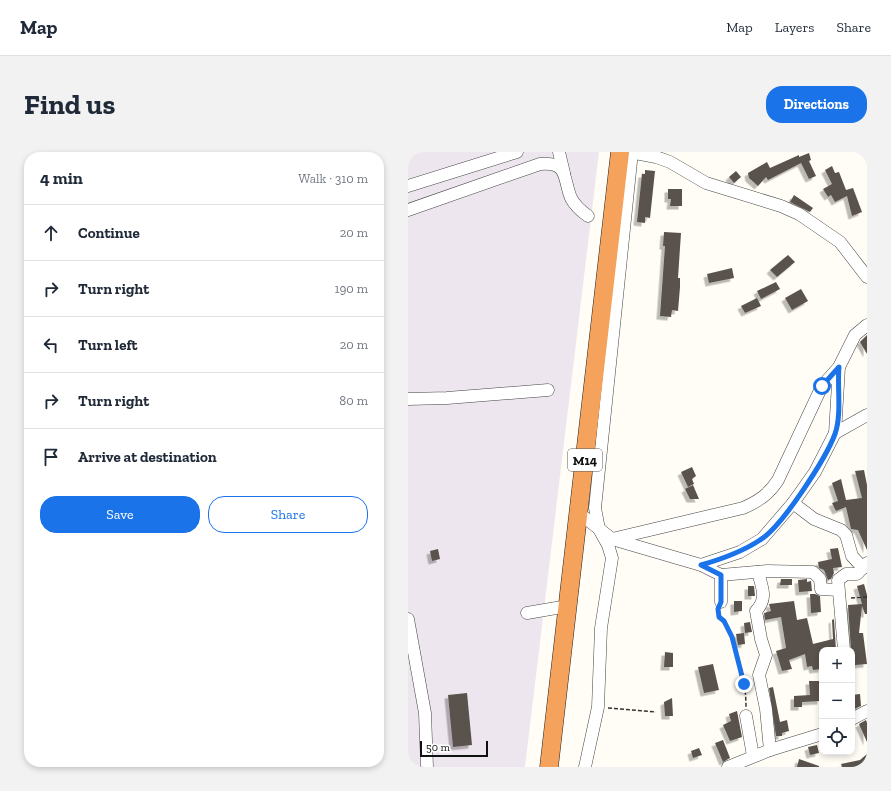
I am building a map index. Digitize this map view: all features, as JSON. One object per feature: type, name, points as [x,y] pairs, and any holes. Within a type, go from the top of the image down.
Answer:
[{"type":"highway","name":"M14","points":[[549,767],[620,152]]},
{"type":"street","points":[[408,186],[517,152]]},
{"type":"street","points":[[559,152],[571,196],[575,204],[588,216]]},
{"type":"street","points":[[585,767],[598,707],[601,628],[612,558],[608,545],[599,529],[595,508],[631,152],[663,160],[706,183],[782,206],[799,214],[840,242],[867,277]]},
{"type":"street","points":[[408,210],[540,164],[550,163],[558,166],[564,172]]},
{"type":"street","points":[[612,539],[743,508],[758,502],[770,492],[778,480],[822,386],[839,367],[855,335],[867,325]]},
{"type":"street","points":[[701,565],[740,552],[762,540],[793,503],[815,472],[835,433],[839,367]]},
{"type":"street","points":[[408,399],[447,398],[548,390]]},
{"type":"street","points":[[835,433],[867,415]]},
{"type":"street","points":[[793,503],[814,519],[840,530],[846,535],[852,556],[865,566],[857,574],[846,574],[838,580],[844,647]]},
{"type":"street","points":[[579,513],[612,539],[701,565],[721,575],[758,572],[813,572],[820,579],[821,589],[839,594]]},
{"type":"street","points":[[758,572],[764,597],[762,604],[756,611],[761,639],[766,655],[759,675],[766,709],[770,750]]},
{"type":"street","points":[[721,575],[721,602]]},
{"type":"street","points":[[527,613],[568,606]]},
{"type":"street","points":[[408,618],[425,713],[427,767]]},
{"type":"street","points":[[855,717],[867,711]]},
{"type":"street","points":[[746,716],[753,756]]},
{"type":"street","points":[[728,767],[770,750],[819,735]]},
{"type":"path","points":[[839,594],[867,597]]},
{"type":"path","points":[[721,602],[718,609],[719,617],[724,621],[737,655],[746,694],[746,716]]},
{"type":"path","points":[[598,707],[656,712]]},
{"type":"shaded area","points":[[408,152],[599,152],[525,767],[408,767]]},
{"type":"building","points":[[809,153],[811,160],[809,161],[816,176],[809,179],[801,163],[768,180],[766,177],[758,186],[749,178],[748,173],[767,162],[770,168],[799,155],[799,157]]},
{"type":"building","points":[[832,166],[835,173],[839,172],[846,190],[853,188],[862,212],[852,216],[847,196],[835,202],[831,195],[828,197],[823,189],[832,184],[825,170]]},
{"type":"building","points":[[645,170],[655,171],[650,218],[645,217],[645,223],[637,222],[642,174],[645,174]]},
{"type":"building","points":[[736,171],[741,177],[734,183],[729,177]]},
{"type":"building","points":[[668,189],[682,189],[682,206],[670,206],[671,199],[668,199]]},
{"type":"building","points":[[794,195],[813,208],[810,212],[790,202]]},
{"type":"building","points":[[664,232],[681,233],[678,278],[680,278],[680,287],[678,311],[672,310],[671,317],[660,316],[665,246],[663,246]]},
{"type":"building","points":[[788,255],[795,262],[777,277],[770,270]]},
{"type":"building","points":[[732,268],[734,278],[709,283],[707,274]]},
{"type":"building","points":[[776,282],[780,289],[761,299],[757,291]]},
{"type":"building","points":[[801,289],[808,301],[792,310],[785,298]]},
{"type":"building","points":[[757,298],[761,306],[745,313],[741,306]]},
{"type":"building","points":[[867,335],[867,354],[860,342]]},
{"type":"building","points":[[692,467],[696,476],[692,479],[694,484],[688,487],[681,472]]},
{"type":"building","points":[[864,470],[867,485],[867,550],[858,530],[851,529],[846,507],[836,511],[832,503],[838,501],[832,483],[841,479],[846,500],[862,498],[855,471]]},
{"type":"building","points":[[693,485],[699,499],[690,499],[685,489]]},
{"type":"building","points":[[838,548],[842,567],[833,568],[834,573],[831,579],[828,580],[824,570],[819,568],[818,562],[832,559],[830,549]]},
{"type":"building","points":[[438,549],[440,559],[432,561],[430,551]]},
{"type":"building","points":[[781,579],[792,579],[792,585],[780,585]]},
{"type":"building","points":[[807,579],[807,582],[811,581],[812,591],[799,592],[798,580]]},
{"type":"building","points":[[864,584],[867,595],[867,614],[865,614],[862,606],[859,633],[863,633],[867,664],[855,665],[855,647],[851,647],[848,605],[862,604],[857,586]]},
{"type":"building","points":[[748,586],[754,586],[755,596],[748,596]]},
{"type":"building","points":[[810,594],[820,596],[821,612],[811,613]]},
{"type":"building","points":[[734,601],[742,601],[742,611],[734,612]]},
{"type":"building","points":[[794,601],[797,620],[807,618],[813,644],[833,639],[832,620],[834,619],[836,647],[819,647],[819,669],[813,670],[812,666],[807,667],[805,654],[789,660],[792,669],[782,671],[776,651],[786,648],[781,617],[765,620],[764,613],[771,611],[769,604]]},
{"type":"building","points":[[750,622],[752,632],[745,633],[744,623]]},
{"type":"building","points":[[744,633],[745,644],[738,645],[736,634]]},
{"type":"building","points":[[665,652],[673,653],[673,667],[664,667]]},
{"type":"building","points":[[713,664],[719,690],[704,693],[698,667]]},
{"type":"building","points":[[809,681],[819,681],[819,701],[802,702],[802,707],[794,707],[794,696],[810,695]]},
{"type":"building","points":[[773,687],[780,722],[787,720],[789,731],[782,733],[782,736],[776,736],[769,688]]},
{"type":"building","points":[[467,693],[472,745],[453,747],[448,695]]},
{"type":"building","points":[[860,694],[861,706],[855,709],[855,695]]},
{"type":"building","points":[[672,698],[673,716],[665,716],[664,702]]},
{"type":"building","points":[[737,711],[742,737],[730,741],[723,725],[731,721],[729,714]]},
{"type":"building","points":[[866,720],[867,723],[867,742],[859,724]]},
{"type":"building","points":[[723,740],[730,758],[723,762],[715,743]]},
{"type":"building","points":[[817,745],[819,753],[810,755],[808,747]]},
{"type":"building","points":[[699,748],[702,755],[693,758],[691,751]]},
{"type":"building","points":[[867,754],[867,767],[842,767],[841,764],[860,760]]},
{"type":"building","points":[[799,759],[819,766],[819,767],[797,767]]},
{"type":"route","points":[[744,684],[732,637],[724,621],[719,617],[718,609],[721,602],[721,575],[701,565],[740,552],[762,540],[793,503],[815,472],[835,433],[839,367],[822,386]]}]
